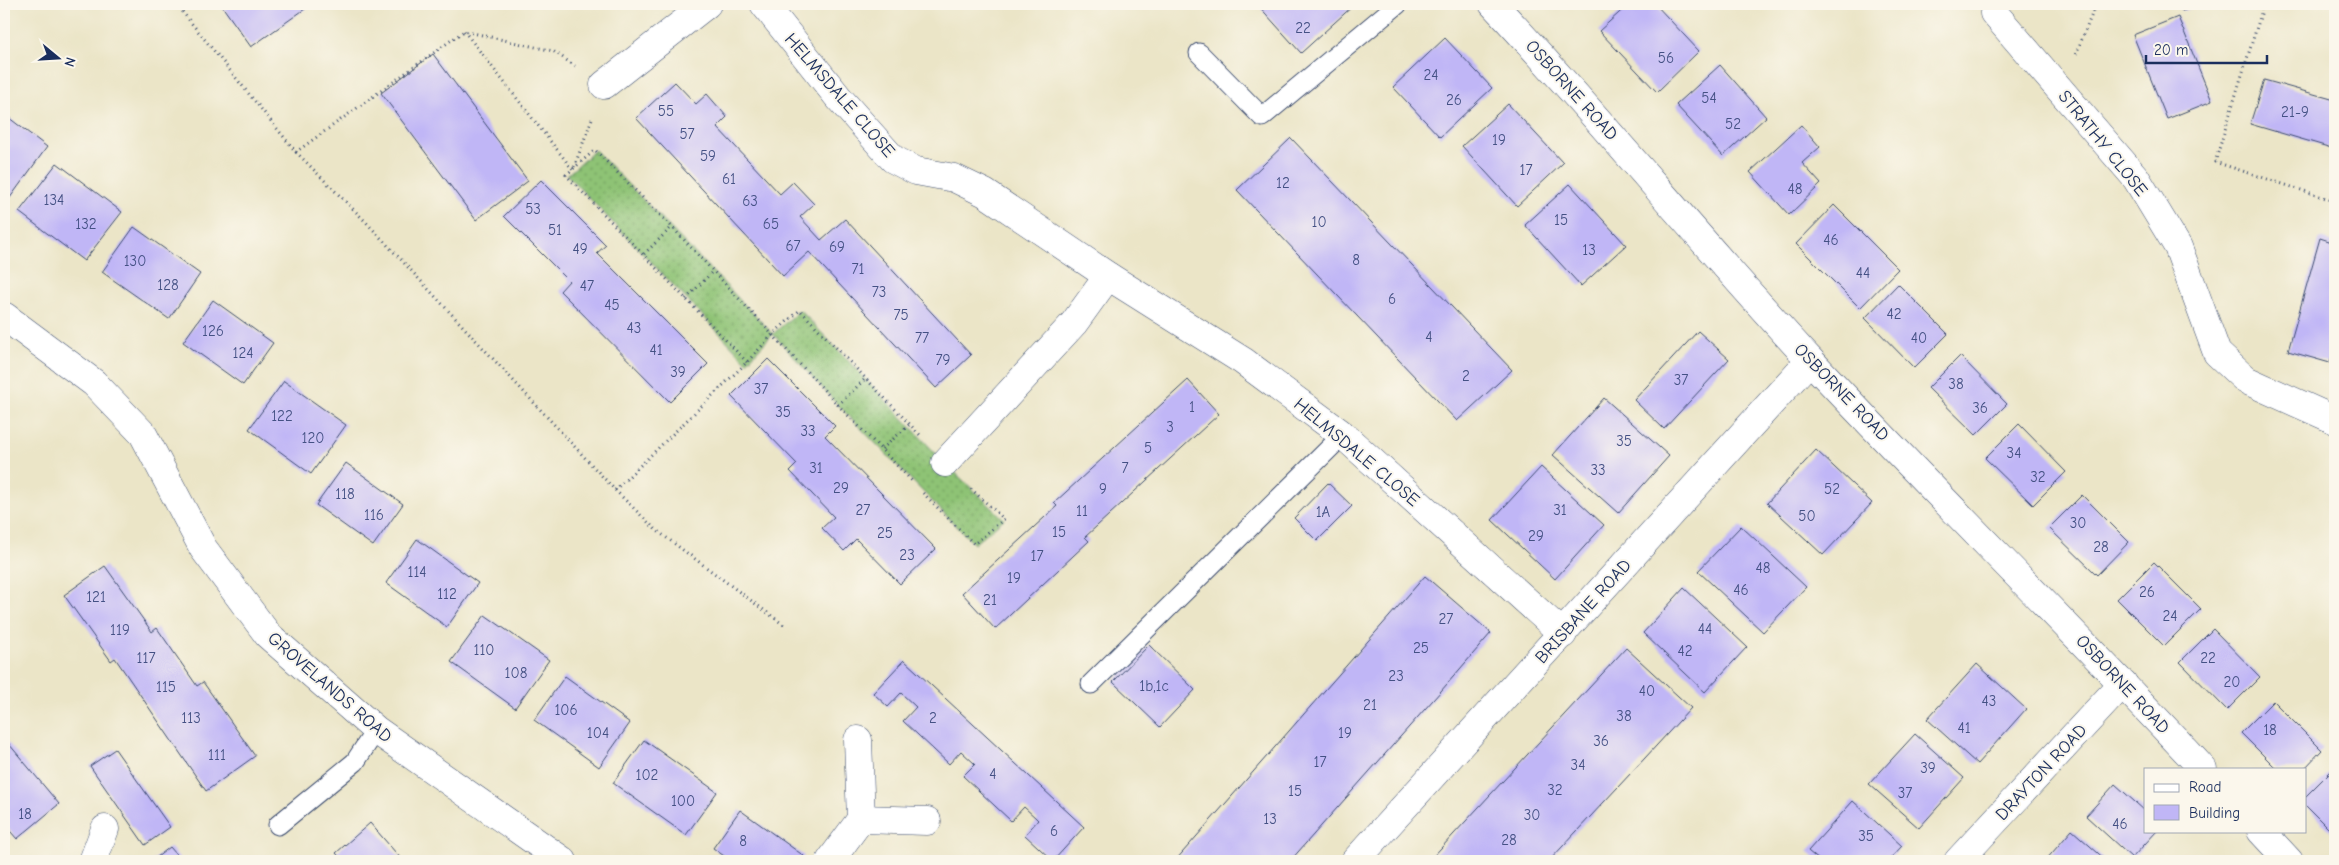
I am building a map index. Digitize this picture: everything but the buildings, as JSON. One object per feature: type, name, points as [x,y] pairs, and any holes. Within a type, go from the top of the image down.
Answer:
[{"type":"street","points":[[604,85],[707,4]]},
{"type":"street","name":"HELMSDALE CLOSE","points":[[764,4],[838,97],[893,159],[916,171],[954,178],[985,193],[1108,276],[1243,361],[1343,435],[1563,634]]},
{"type":"street","name":"OSBORNE ROAD","points":[[1493,4],[1542,55],[1810,360],[2123,683],[2202,768]]},
{"type":"street","name":"STRATHY CLOSE","points":[[1994,12],[2136,178],[2178,247],[2217,353],[2246,380],[2335,420]]},
{"type":"street","points":[[945,464],[1074,322],[1108,276]]},
{"type":"street","name":"GROVELANDS ROAD","points":[[4,316],[94,383],[143,434],[203,548],[268,635],[376,730],[564,861]]},
{"type":"street","name":"BRISBANE ROAD","points":[[1355,861],[1810,360]]},
{"type":"street","name":"DRAYTON ROAD","points":[[1958,861],[2123,683]]},
{"type":"street","points":[[830,861],[861,818],[858,740]]},
{"type":"street","points":[[861,818],[927,820]]},
{"type":"street","points":[[93,861],[106,829]]},
{"type":"street","points":[[2262,832],[2289,861]]},
{"type":"lane","points":[[1199,53],[1262,117],[1398,4]]},
{"type":"lane","points":[[1091,684],[1343,435]]},
{"type":"lane","points":[[278,825],[355,762],[376,730]]},
{"type":"path","points":[[176,4],[296,152],[366,222],[615,490],[656,530],[784,624]]},
{"type":"path","points":[[2061,91],[2096,4]]},
{"type":"path","points":[[2264,4],[2215,162],[2335,201]]},
{"type":"path","points":[[296,152],[464,31],[553,52],[604,85],[573,170]]},
{"type":"path","points":[[464,31],[573,170]]},
{"type":"path","points":[[615,490],[747,362],[773,334],[800,310],[910,424],[945,464],[1004,519],[974,544],[838,405],[773,334],[672,227],[595,150],[566,176],[644,254],[747,362]]},
{"type":"path","points":[[644,254],[672,227]]},
{"type":"path","points":[[686,300],[714,271]]},
{"type":"path","points":[[838,405],[865,378]]},
{"type":"path","points":[[882,449],[910,424]]},
{"type":"green space","points":[[595,150],[773,334],[747,362],[567,175]]},
{"type":"green space","points":[[800,310],[945,463],[1004,519],[974,544],[838,405],[773,334]]}]
